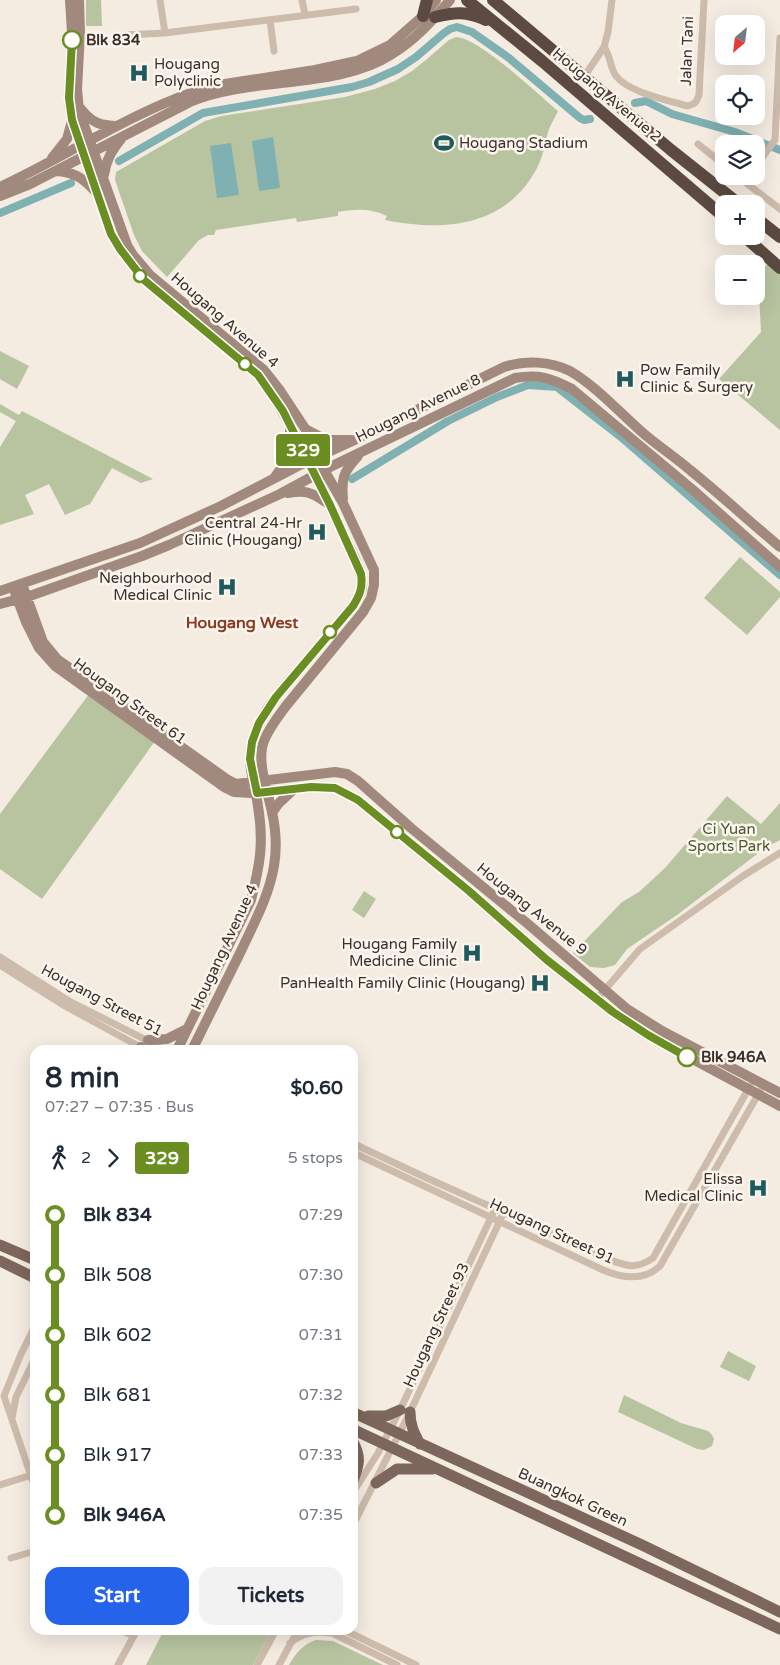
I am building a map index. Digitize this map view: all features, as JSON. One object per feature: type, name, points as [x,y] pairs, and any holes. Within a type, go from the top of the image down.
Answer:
[{"type":"highway","points":[[427,0],[429,17],[455,12],[473,14],[497,25]]},
{"type":"highway","name":"Hougang Avenue 2","points":[[467,0],[715,209]]},
{"type":"highway","name":"Hougang Avenue 2","points":[[493,0],[728,195]]},
{"type":"highway","points":[[765,225],[780,237]]},
{"type":"highway","points":[[754,245],[780,268]]},
{"type":"main road","points":[[0,1245],[30,1257]]},
{"type":"main road","points":[[0,1261],[30,1277]]},
{"type":"main road","points":[[358,1414],[386,1416],[405,1411],[420,1444]]},
{"type":"main road","name":"Buangkok Green","points":[[358,1414],[642,1545],[780,1612]]},
{"type":"main road","points":[[358,1432],[780,1629]]},
{"type":"main road","points":[[358,1450],[358,1463]]},
{"type":"main road","points":[[376,1483],[397,1469],[439,1470]]},
{"type":"street","name":"Hougang Avenue 4","points":[[70,0],[72,33],[69,98],[72,120],[85,148]]},
{"type":"street","name":"Hougang Avenue 4","points":[[79,0],[78,106],[85,148],[96,192],[111,234],[134,269],[144,280],[264,370],[280,389],[306,430],[319,457],[320,472],[330,505],[361,574],[360,595],[353,606],[269,706],[259,723],[252,742],[251,765],[259,781],[268,792],[272,813],[276,838],[274,865],[268,891],[224,987],[194,1045]]},
{"type":"street","points":[[160,0],[166,33]]},
{"type":"street","points":[[302,0],[305,15]]},
{"type":"street","points":[[0,187],[50,161],[85,148],[94,151],[190,102],[212,94],[342,73],[378,62],[413,39],[429,17],[436,0]]},
{"type":"street","points":[[0,196],[56,171],[85,148],[118,126],[196,90],[357,61],[390,45],[450,0]]},
{"type":"street","points":[[584,77],[604,47],[612,0]]},
{"type":"street","name":"Jalan Tani","points":[[604,47],[610,55],[613,72],[625,84],[687,106],[693,105],[699,96],[704,0]]},
{"type":"street","points":[[124,35],[166,33],[356,9]]},
{"type":"street","points":[[270,20],[274,51]]},
{"type":"street","points":[[765,154],[775,140],[779,97],[780,38]]},
{"type":"street","points":[[78,106],[94,122],[106,126],[118,126]]},
{"type":"street","points":[[50,161],[67,139],[72,120]]},
{"type":"street","points":[[104,178],[106,163],[113,149],[123,136]]},
{"type":"street","points":[[698,144],[715,158]]},
{"type":"street","name":"Hougang Avenue 4","points":[[94,151],[127,245],[133,255],[150,275],[258,375],[279,405],[308,462],[320,472],[343,502],[374,570],[374,585],[371,598],[363,612],[275,720],[263,743],[262,764],[257,793],[262,843],[260,863],[251,900],[179,1045]]},
{"type":"street","points":[[56,171],[74,174],[85,180],[96,192]]},
{"type":"street","points":[[753,185],[780,210]]},
{"type":"street","name":"Hougang Avenue 8","points":[[0,591],[140,543],[221,506],[308,462],[517,362],[548,364],[569,371],[583,380],[643,433],[778,545]]},
{"type":"street","name":"Hougang Avenue 8","points":[[0,604],[142,556],[280,494],[320,472],[515,378],[539,376],[555,380],[572,389],[693,490],[780,567]]},
{"type":"street","points":[[272,480],[286,462],[291,447],[290,425]]},
{"type":"street","points":[[306,430],[326,440],[354,440]]},
{"type":"street","points":[[343,502],[343,477],[360,453]]},
{"type":"street","points":[[693,490],[701,480]]},
{"type":"street","points":[[280,494],[299,491],[312,492],[330,505]]},
{"type":"street","points":[[768,556],[778,545]]},
{"type":"street","name":"Hougang Street 61","points":[[17,586],[39,648],[55,666],[211,778],[235,788],[257,793],[268,792]]},
{"type":"street","points":[[262,764],[267,771],[283,778]]},
{"type":"street","points":[[235,788],[251,765]]},
{"type":"street","name":"Hougang Avenue 9","points":[[259,781],[336,772],[347,774],[639,1018],[780,1093]]},
{"type":"street","points":[[235,788],[259,781]]},
{"type":"street","name":"Hougang Avenue 9","points":[[268,792],[311,787],[335,788],[358,800],[469,891],[547,960],[613,1012],[641,1031],[780,1106]]},
{"type":"street","points":[[235,788],[260,816]]},
{"type":"street","points":[[272,813],[279,803],[293,790]]},
{"type":"street","points":[[598,999],[640,949],[656,936],[780,853]]},
{"type":"street","name":"Hougang Street 51","points":[[0,957],[141,1045]]},
{"type":"street","name":"Hougang Street 51","points":[[0,965],[65,1006],[140,1045]]},
{"type":"street","points":[[150,1045],[187,1029]]},
{"type":"street","points":[[198,1045],[199,1036]]},
{"type":"street","name":"Hougang Street 91","points":[[358,1146],[495,1209],[626,1266],[638,1266],[653,1258],[754,1079]]},
{"type":"street","name":"Hougang Street 91","points":[[358,1155],[618,1276],[640,1276],[656,1270],[667,1255],[764,1084]]},
{"type":"street","name":"Hougang Street 93","points":[[405,1411],[495,1209]]},
{"type":"street","name":"Hougang Street 93","points":[[388,1446],[504,1212]]},
{"type":"street","points":[[545,1243],[550,1233]]},
{"type":"street","points":[[30,1336],[2,1396],[30,1467]]},
{"type":"street","points":[[12,1419],[16,1397],[30,1368]]},
{"type":"street","points":[[2,1396],[16,1397]]},
{"type":"street","points":[[358,1516],[376,1483],[388,1446]]},
{"type":"street","points":[[358,1486],[388,1446]]},
{"type":"street","points":[[0,1485],[30,1476]]},
{"type":"street","points":[[11,1558],[30,1552]]},
{"type":"street","points":[[118,1665],[135,1635]]},
{"type":"street","points":[[257,1665],[273,1635]]},
{"type":"street","points":[[279,1665],[295,1635]]},
{"type":"street","points":[[290,1643],[303,1635]]},
{"type":"street","points":[[336,1635],[397,1665]]},
{"type":"street","points":[[354,1635],[416,1665]]},
{"type":"green space","points":[[86,0],[101,0],[102,26],[86,26]]},
{"type":"green space","points":[[456,37],[479,46],[493,56],[558,111],[549,129],[537,168],[524,188],[508,203],[491,214],[472,221],[451,224],[407,224],[385,220],[387,216],[369,210],[357,210],[338,212],[338,216],[297,222],[296,218],[216,230],[214,235],[208,235],[199,240],[167,277],[142,251],[134,235],[115,180],[116,172],[205,121],[221,116],[345,97],[375,89],[395,81],[412,71],[449,40]]},
{"type":"green space","points":[[771,260],[780,268],[780,430],[719,379],[761,332],[760,305],[765,305],[765,266]]},
{"type":"green space","points":[[0,351],[29,366],[17,389],[0,379]]},
{"type":"green space","points":[[0,404],[19,415],[22,411],[153,479],[141,483],[112,468],[90,504],[65,515],[49,484],[25,495],[34,514],[0,525],[0,447],[16,421],[0,412]]},
{"type":"green space","points":[[740,557],[780,592],[780,597],[747,635],[704,598]]},
{"type":"green space","points":[[89,694],[155,741],[42,899],[0,869],[0,814]]},
{"type":"green space","name":"Ci Yuan Sports Park","points":[[727,796],[761,824],[780,803],[780,840],[765,848],[677,915],[627,949],[615,965],[604,968],[590,967],[573,953],[622,902],[639,892],[665,868]]},
{"type":"green space","points":[[364,891],[376,899],[364,918],[352,910]]},
{"type":"green space","points":[[728,1351],[756,1366],[749,1381],[720,1367]]},
{"type":"green space","points":[[624,1395],[681,1423],[708,1431],[714,1439],[712,1446],[704,1450],[697,1449],[618,1412]]},
{"type":"green space","points":[[161,1635],[269,1635],[253,1665],[146,1665]]},
{"type":"green space","points":[[316,1640],[333,1641],[383,1665],[289,1665],[300,1650]]},
{"type":"water","points":[[273,137],[280,188],[259,191],[252,141]]},
{"type":"water","points":[[231,143],[239,195],[217,198],[210,146]]},
{"type":"waterway","points":[[119,161],[203,113],[352,87],[369,82],[398,69],[416,57],[444,33],[457,27],[472,32],[509,58],[580,118],[584,120],[590,119]]},
{"type":"waterway","points":[[635,103],[646,101],[672,114],[735,132],[780,150]]},
{"type":"waterway","points":[[0,213],[71,183]]},
{"type":"waterway","points":[[352,479],[448,421],[497,397],[528,385],[557,387],[621,437],[780,575]]},
{"type":"bus line","name":"329","points":[[72,40],[69,98],[72,120],[111,234],[134,269],[144,280],[258,375],[283,411],[318,479],[361,574],[360,595],[353,606],[276,697],[259,723],[252,742],[250,759],[257,793],[311,787],[335,788],[358,800],[469,891],[547,960],[613,1012],[628,1023],[687,1057]]},
{"type":"place","name":"Blk 834","points":[[72,40]]},
{"type":"place","name":"Hougang Polyclinic","points":[[139,73]]},
{"type":"place","name":"Hougang Stadium","points":[[444,143]]},
{"type":"place","name":"Pow Family Clinic & Surgery","points":[[625,379]]},
{"type":"place","name":"Central 24-Hr Clinic (Hougang)","points":[[317,532]]},
{"type":"place","name":"Neighbourhood Medical Clinic","points":[[227,587]]},
{"type":"place","name":"Hougang Family Medicine Clinic","points":[[472,953]]},
{"type":"place","name":"PanHealth Family Clinic (Hougang)","points":[[540,983]]},
{"type":"place","name":"Blk 946A","points":[[687,1057]]},
{"type":"place","name":"Elissa Medical Clinic","points":[[758,1188]]},
{"type":"district","name":"Hougang West","points":[[242,622]]}]
